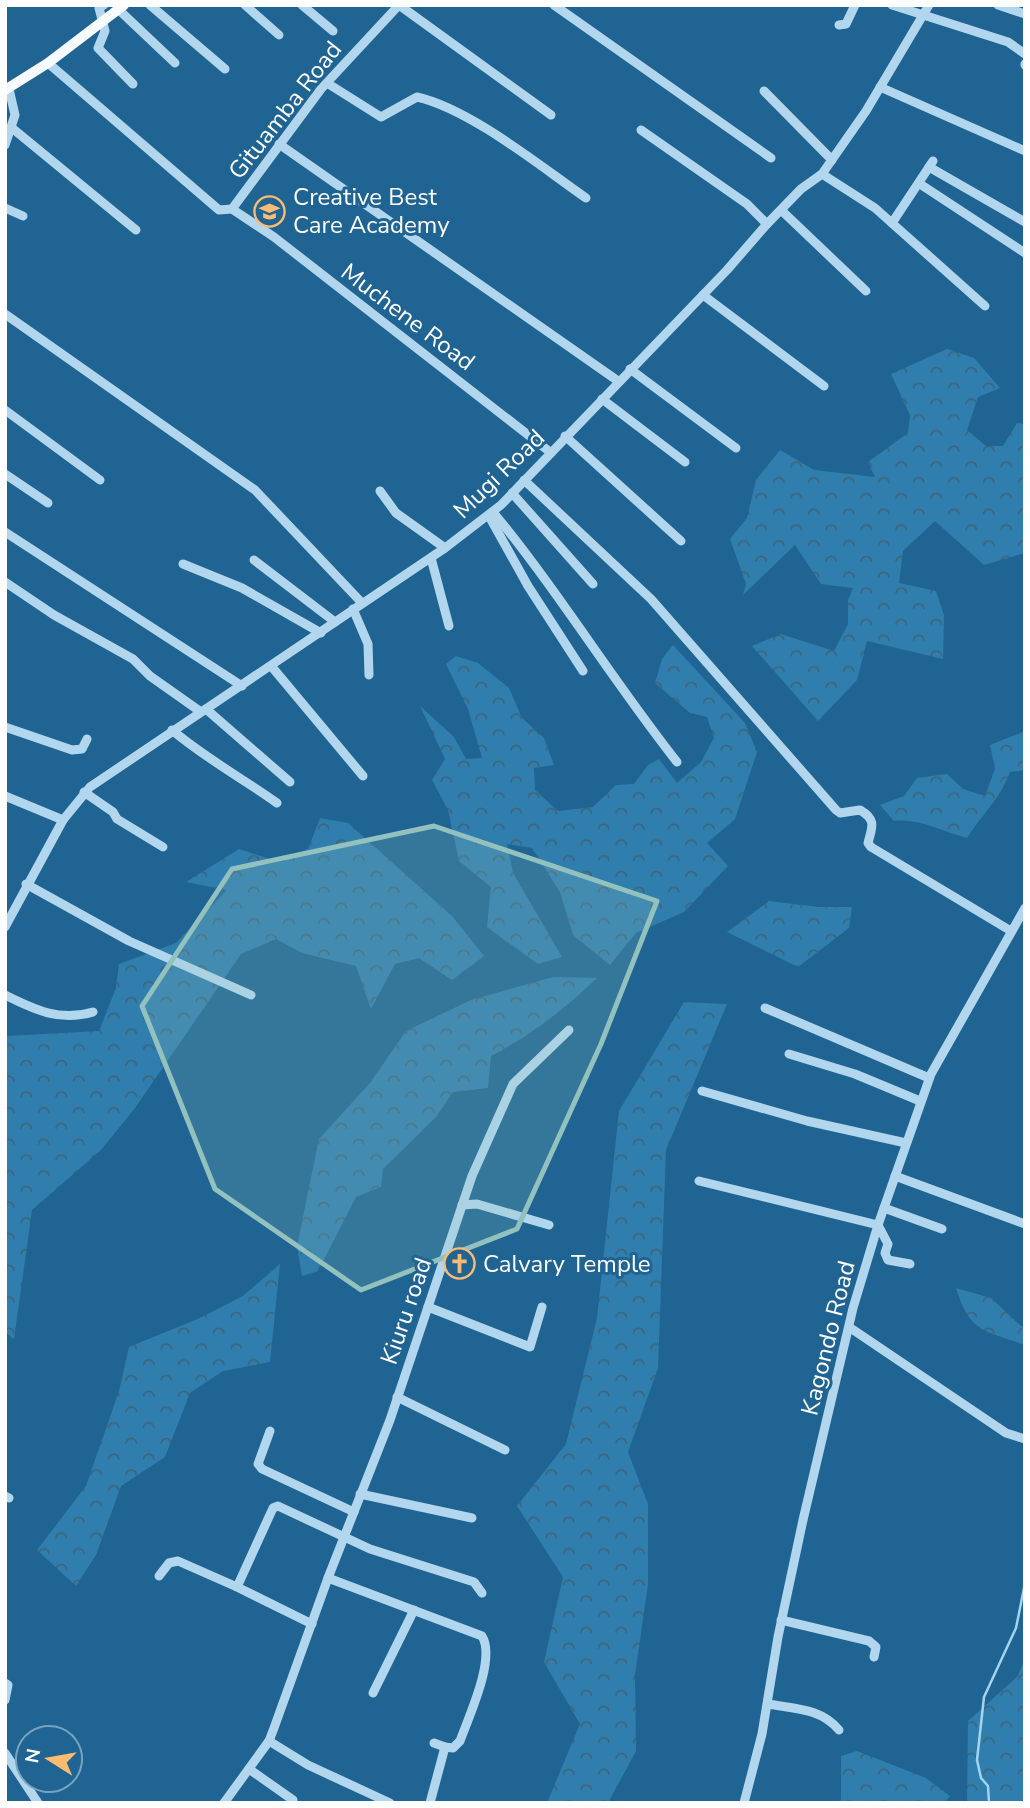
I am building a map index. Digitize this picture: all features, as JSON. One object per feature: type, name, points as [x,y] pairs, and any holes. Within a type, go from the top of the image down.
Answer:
[{"type":"main road","points":[[7,89],[48,63],[121,8]]},
{"type":"street","points":[[104,5],[99,8],[105,31],[98,44],[100,51],[133,84]]},
{"type":"street","points":[[150,5],[225,69]]},
{"type":"street","points":[[245,5],[279,35]]},
{"type":"street","points":[[302,5],[333,31]]},
{"type":"street","points":[[399,5],[551,115]]},
{"type":"street","name":"Gituamba Road","points":[[232,209],[327,83],[399,5]]},
{"type":"street","points":[[554,5],[771,158]]},
{"type":"street","points":[[839,25],[846,24],[855,5]]},
{"type":"street","points":[[892,5],[1008,42],[1025,54]]},
{"type":"street","name":"Mugi Road","points":[[5,927],[63,820],[84,792],[172,730],[272,667],[491,514],[703,295],[767,224],[822,174],[880,87],[929,5]]},
{"type":"street","points":[[998,5],[1025,14]]},
{"type":"street","points":[[121,8],[175,63]]},
{"type":"street","name":"Muchene Road","points":[[48,63],[219,210],[232,209],[274,237],[550,452]]},
{"type":"street","points":[[327,83],[381,117],[417,97],[428,99],[487,131],[586,198]]},
{"type":"street","points":[[880,87],[1025,151]]},
{"type":"street","points":[[5,145],[15,115],[7,89]]},
{"type":"street","points":[[764,91],[832,160]]},
{"type":"street","points":[[12,128],[136,230]]},
{"type":"street","points":[[640,130],[747,204],[767,224]]},
{"type":"street","points":[[279,144],[618,381]]},
{"type":"street","points":[[892,223],[931,164],[1025,222]]},
{"type":"street","points":[[822,174],[892,223],[985,306]]},
{"type":"street","points":[[920,184],[1025,256]]},
{"type":"street","points":[[5,208],[23,216]]},
{"type":"street","points":[[781,210],[866,291]]},
{"type":"street","points":[[703,295],[824,386]]},
{"type":"street","points":[[5,314],[255,490],[362,603]]},
{"type":"street","points":[[630,369],[736,448]]},
{"type":"street","points":[[601,399],[685,462]]},
{"type":"street","points":[[5,410],[100,480]]},
{"type":"street","points":[[565,436],[681,541]]},
{"type":"street","points":[[5,474],[48,503]]},
{"type":"street","points":[[524,480],[651,599],[836,810],[841,813],[860,810],[872,818],[873,829],[868,843],[871,847],[1011,931]]},
{"type":"street","points":[[380,491],[396,513],[446,548]]},
{"type":"street","points":[[512,493],[593,584]]},
{"type":"street","points":[[491,514],[528,586],[583,671]]},
{"type":"street","points":[[491,514],[548,582],[642,719],[677,762]]},
{"type":"street","points":[[5,532],[242,686]]},
{"type":"street","points":[[431,558],[449,626]]},
{"type":"street","points":[[254,560],[335,622]]},
{"type":"street","points":[[183,564],[242,588],[321,633]]},
{"type":"street","points":[[5,582],[54,615],[133,659],[150,676],[204,710],[290,782]]},
{"type":"street","points":[[354,609],[368,645],[369,675]]},
{"type":"street","points":[[272,667],[363,776]]},
{"type":"street","points":[[5,727],[72,750],[82,749],[87,739]]},
{"type":"street","points":[[172,730],[205,757],[236,772],[277,803]]},
{"type":"street","points":[[84,792],[113,812],[117,819],[163,847]]},
{"type":"street","points":[[5,796],[63,820]]},
{"type":"street","points":[[26,884],[129,941],[251,995]]},
{"type":"street","name":"Kagondo Road","points":[[744,1803],[768,1704],[781,1620],[849,1327],[878,1225],[929,1078],[1025,908]]},
{"type":"street","points":[[5,995],[37,1011],[62,1017],[93,1012]]},
{"type":"street","points":[[765,1008],[929,1078]]},
{"type":"street","name":"Kiuru road","points":[[312,1624],[397,1397],[462,1205],[513,1084],[569,1030]]},
{"type":"street","points":[[789,1054],[855,1074],[920,1101]]},
{"type":"street","points":[[702,1091],[807,1121],[906,1143]]},
{"type":"street","points":[[895,1176],[1025,1224]]},
{"type":"street","points":[[699,1181],[878,1225],[888,1244],[885,1253],[888,1260],[910,1264]]},
{"type":"street","points":[[462,1205],[477,1204],[549,1225]]},
{"type":"street","points":[[884,1208],[942,1229]]},
{"type":"street","points":[[428,1307],[530,1347],[542,1307]]},
{"type":"street","points":[[849,1327],[1006,1433],[1025,1439]]},
{"type":"street","points":[[397,1397],[505,1450]]},
{"type":"street","points":[[270,1431],[258,1464],[262,1469],[354,1512]]},
{"type":"street","points":[[360,1494],[472,1518]]},
{"type":"street","points":[[237,1587],[272,1508],[278,1506],[343,1538],[438,1573],[474,1582],[482,1593]]},
{"type":"street","points":[[159,1576],[169,1563],[178,1561],[312,1624],[269,1741],[223,1803]]},
{"type":"street","points":[[328,1578],[473,1631],[486,1642],[486,1665],[460,1741],[453,1748],[445,1748],[435,1743]]},
{"type":"street","points":[[373,1693],[414,1610]]},
{"type":"street","points":[[781,1620],[869,1641],[876,1647],[874,1657]]},
{"type":"street","points":[[5,1683],[8,1685],[5,1700]]},
{"type":"street","points":[[768,1704],[817,1712],[828,1717],[839,1730]]},
{"type":"street","points":[[269,1741],[308,1765],[390,1803]]},
{"type":"street","points":[[430,1803],[445,1748]]},
{"type":"street","points":[[5,1753],[38,1803]]},
{"type":"street","points":[[248,1769],[293,1800]]},
{"type":"highlighted area","points":[[434,826],[657,901],[601,1044],[517,1229],[361,1290],[215,1189],[142,1006],[232,869]]},
{"type":"green space","points":[[947,349],[974,358],[1000,388],[978,397],[967,430],[986,446],[1003,446],[1017,423],[1025,424],[1025,553],[984,565],[935,521],[903,551],[899,583],[936,591],[944,615],[943,659],[867,641],[857,680],[818,721],[752,646],[781,634],[834,651],[848,624],[848,600],[853,588],[821,584],[795,545],[743,595],[746,584],[730,539],[747,518],[756,480],[780,450],[814,470],[875,477],[868,462],[908,433],[910,415],[891,374]]},
{"type":"green space","points":[[673,645],[745,723],[757,752],[735,819],[707,843],[728,866],[684,912],[636,933],[610,965],[573,935],[560,892],[532,848],[507,844],[513,873],[562,957],[538,964],[487,927],[491,887],[459,861],[448,810],[432,780],[445,759],[420,706],[454,737],[466,759],[482,758],[468,709],[446,664],[456,656],[478,663],[509,688],[522,718],[544,738],[554,765],[534,768],[535,790],[558,811],[593,807],[616,785],[634,784],[648,765],[659,759],[677,783],[701,762],[714,738],[707,717],[690,713],[655,683],[662,659]]},
{"type":"green space","points":[[1025,731],[1025,770],[1010,772],[997,798],[967,838],[922,823],[894,821],[880,805],[904,796],[917,778],[947,774],[963,789],[985,796],[995,769],[990,745]]},
{"type":"green space","points":[[320,818],[348,823],[452,916],[484,956],[452,980],[419,958],[395,964],[371,1009],[356,966],[302,953],[276,939],[241,954],[135,1108],[101,1150],[32,1210],[14,1339],[5,1332],[7,1036],[99,1031],[116,988],[119,964],[176,943],[227,890],[186,882],[239,849],[276,861],[308,849]]},
{"type":"green space","points":[[769,901],[819,907],[852,907],[849,928],[798,967],[727,932]]},
{"type":"green space","points":[[553,977],[597,978],[547,1021],[491,1056],[488,1088],[453,1092],[436,1117],[383,1169],[381,1187],[356,1197],[318,1271],[302,1276],[297,1246],[319,1139],[370,1083],[406,1031],[471,1000]]},
{"type":"green space","points":[[684,1002],[727,1004],[666,1150],[658,1368],[628,1452],[648,1504],[648,1584],[635,1675],[636,1751],[608,1803],[547,1803],[580,1724],[544,1662],[563,1577],[517,1506],[566,1444],[597,1318],[619,1111]]},
{"type":"green space","points":[[280,1264],[270,1362],[223,1371],[190,1393],[165,1457],[121,1486],[96,1555],[76,1586],[37,1550],[86,1486],[119,1391],[129,1347],[200,1318],[243,1296]]},
{"type":"green space","points":[[956,1288],[991,1298],[1021,1326],[1025,1326],[1025,1345],[980,1328],[967,1314]]},
{"type":"green space","points":[[1025,1657],[1025,1803],[967,1803],[968,1721],[1018,1676]]},
{"type":"green space","points":[[857,1751],[926,1778],[950,1796],[944,1803],[841,1803],[841,1756]]},
{"type":"waterway","points":[[989,1803],[988,1786],[981,1778],[977,1760],[984,1697],[1016,1628],[1025,1583]]},
{"type":"place","name":"Creative Best Care Academy","points":[[270,211]]},
{"type":"place","name":"Calvary Temple","points":[[460,1264]]}]
